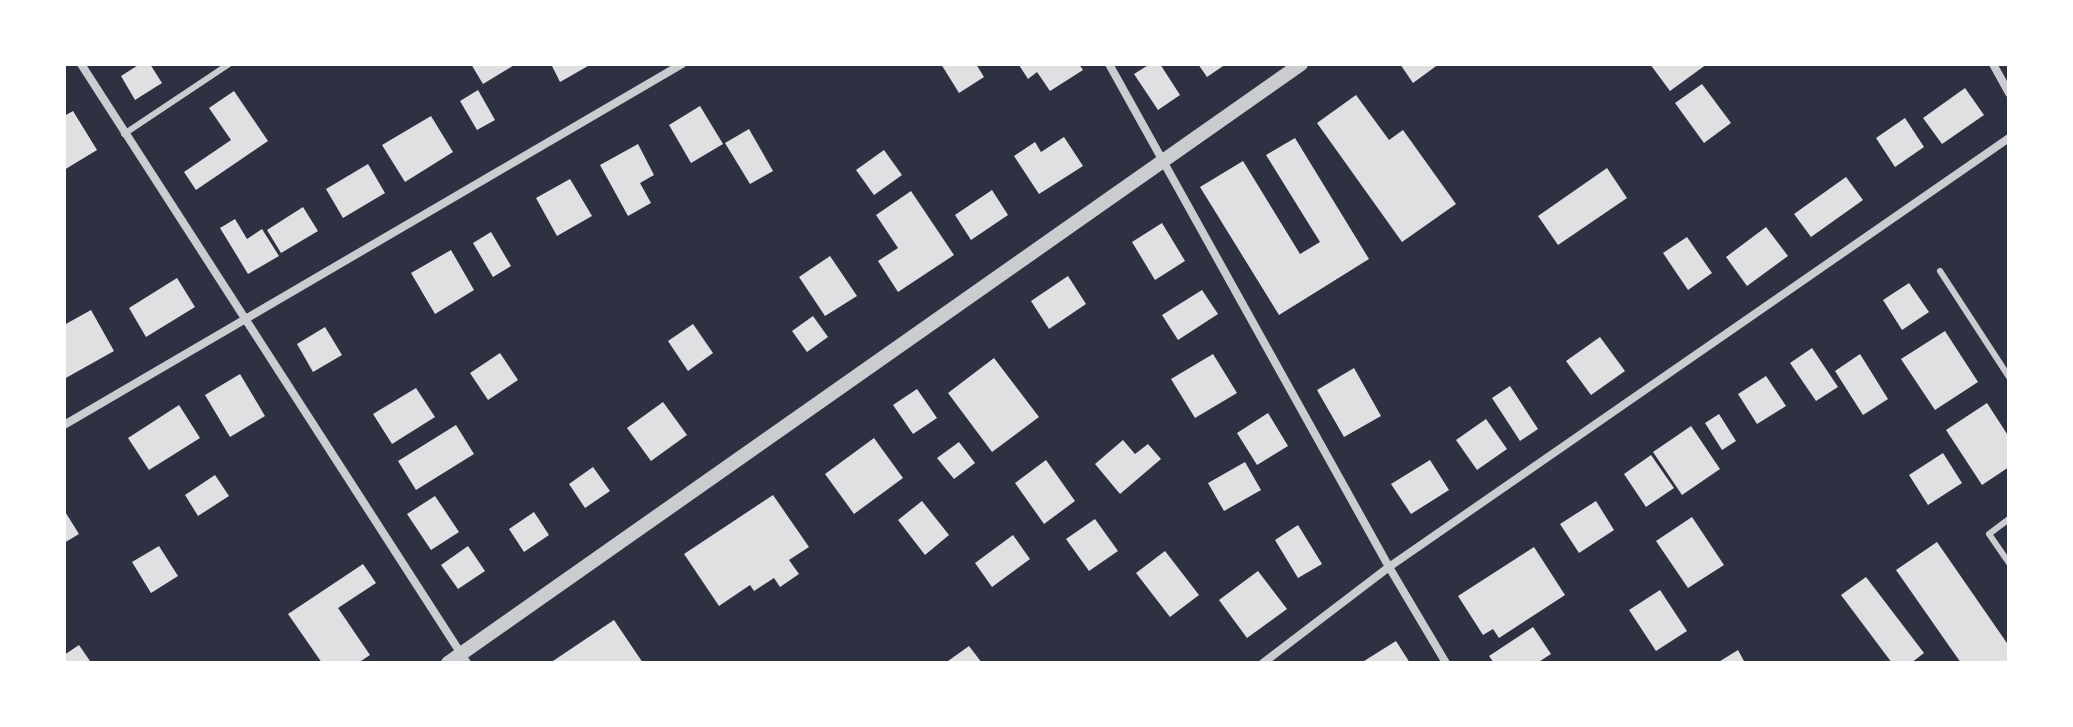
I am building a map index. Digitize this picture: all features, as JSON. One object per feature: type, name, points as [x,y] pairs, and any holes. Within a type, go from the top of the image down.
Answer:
[{"type":"street","points":[[81,64],[459,660],[1301,64]]},
{"type":"street","points":[[64,425],[682,64]]},
{"type":"street","points":[[1109,64],[1389,567],[1446,663]]},
{"type":"street","points":[[1993,64],[2009,93]]},
{"type":"street","points":[[1263,663],[1389,567],[2009,138]]},
{"type":"lane","points":[[124,134],[229,64]]},
{"type":"lane","points":[[1940,271],[2009,377]]},
{"type":"lane","points":[[2009,519],[1989,534],[2009,563]]},
{"type":"building","points":[[140,64],[150,64],[162,83],[135,100],[121,76]]},
{"type":"building","points":[[471,64],[516,64],[483,84]]},
{"type":"building","points":[[551,64],[586,64],[588,66],[560,82]]},
{"type":"building","points":[[941,64],[976,64],[984,77],[959,93]]},
{"type":"building","points":[[1021,64],[1079,64],[1083,70],[1050,91],[1037,72],[1028,79]]},
{"type":"building","points":[[1150,64],[1160,64],[1180,95],[1158,110],[1134,74]]},
{"type":"building","points":[[1198,64],[1226,64],[1207,77]]},
{"type":"building","points":[[1400,64],[1439,64],[1413,83]]},
{"type":"building","points":[[1650,64],[1707,64],[1670,91]]},
{"type":"building","points":[[1702,84],[1731,123],[1704,143],[1675,103]]},
{"type":"building","points":[[1965,88],[1984,115],[1942,144],[1923,118]]},
{"type":"building","points":[[478,90],[495,120],[477,130],[460,101]]},
{"type":"building","points":[[234,91],[268,141],[196,190],[184,172],[231,140],[209,108]]},
{"type":"building","points":[[1356,95],[1389,140],[1403,130],[1456,204],[1402,242],[1317,123]]},
{"type":"building","points":[[700,106],[723,144],[691,163],[669,125]]},
{"type":"building","points":[[73,111],[97,150],[64,170],[64,116]]},
{"type":"building","points":[[431,116],[453,152],[405,182],[382,145]]},
{"type":"building","points":[[1905,118],[1924,147],[1895,167],[1876,138]]},
{"type":"building","points":[[749,129],[773,171],[750,184],[725,143]]},
{"type":"building","points":[[1064,137],[1083,166],[1039,194],[1014,156],[1035,142],[1041,152]]},
{"type":"building","points":[[1295,138],[1369,259],[1279,315],[1200,187],[1243,161],[1300,254],[1320,242],[1266,155]]},
{"type":"building","points":[[638,144],[654,175],[640,183],[651,203],[628,216],[600,165]]},
{"type":"building","points":[[884,150],[902,175],[874,195],[856,170]]},
{"type":"building","points":[[368,164],[385,193],[343,218],[326,189]]},
{"type":"building","points":[[1607,168],[1627,198],[1558,245],[1538,216]]},
{"type":"building","points":[[1846,177],[1863,200],[1811,237],[1794,214]]},
{"type":"building","points":[[570,179],[592,216],[557,236],[536,198]]},
{"type":"building","points":[[992,190],[1008,215],[971,240],[955,215]]},
{"type":"building","points":[[911,191],[954,255],[898,292],[878,261],[898,248],[876,215]]},
{"type":"building","points":[[303,207],[318,231],[281,253],[267,230]]},
{"type":"building","points":[[235,219],[247,239],[262,229],[279,256],[248,274],[220,228]]},
{"type":"building","points":[[1162,223],[1185,261],[1155,280],[1132,242]]},
{"type":"building","points":[[1766,227],[1788,256],[1747,286],[1726,257]]},
{"type":"building","points":[[491,232],[511,266],[493,277],[473,243]]},
{"type":"building","points":[[1687,237],[1712,273],[1688,290],[1663,253]]},
{"type":"building","points":[[451,250],[474,290],[435,314],[411,273]]},
{"type":"building","points":[[830,256],[857,296],[825,316],[799,277]]},
{"type":"building","points":[[1068,276],[1086,304],[1049,329],[1031,301]]},
{"type":"building","points":[[177,278],[195,307],[146,337],[129,308]]},
{"type":"building","points":[[1909,283],[1929,312],[1902,330],[1883,300]]},
{"type":"building","points":[[1202,290],[1218,314],[1178,340],[1162,315]]},
{"type":"building","points":[[91,310],[114,351],[64,379],[64,325]]},
{"type":"building","points":[[813,316],[828,337],[807,352],[792,331]]},
{"type":"building","points":[[693,324],[713,353],[688,371],[668,341]]},
{"type":"building","points":[[325,327],[342,355],[313,372],[297,344]]},
{"type":"building","points":[[1945,331],[1978,382],[1935,410],[1901,359]]},
{"type":"building","points":[[1600,337],[1625,371],[1591,395],[1566,361]]},
{"type":"building","points":[[1812,348],[1838,387],[1816,401],[1790,363]]},
{"type":"building","points":[[500,353],[518,380],[488,400],[470,373]]},
{"type":"building","points":[[1213,354],[1237,393],[1195,418],[1171,379]]},
{"type":"building","points":[[1860,354],[1888,399],[1863,415],[1835,371]]},
{"type":"building","points":[[994,358],[1039,417],[992,452],[948,393]]},
{"type":"building","points":[[1354,368],[1381,416],[1344,437],[1317,390]]},
{"type":"building","points":[[240,374],[265,416],[230,437],[205,395]]},
{"type":"building","points":[[1766,376],[1786,406],[1757,424],[1738,394]]},
{"type":"building","points":[[1510,386],[1538,429],[1520,441],[1492,398]]},
{"type":"building","points":[[416,388],[435,417],[392,444],[373,414]]},
{"type":"building","points":[[917,389],[937,418],[913,434],[893,405]]},
{"type":"building","points":[[663,402],[687,435],[651,461],[627,428]]},
{"type":"building","points":[[1987,403],[2009,437],[2009,467],[1982,485],[1946,430]]},
{"type":"building","points":[[179,405],[200,438],[149,470],[128,438]]},
{"type":"building","points":[[1268,413],[1288,446],[1257,465],[1237,433]]},
{"type":"building","points":[[1719,414],[1736,441],[1722,450],[1705,423]]},
{"type":"building","points":[[1486,419],[1507,449],[1477,470],[1456,440]]},
{"type":"building","points":[[456,425],[474,454],[416,490],[398,461]]},
{"type":"building","points":[[1691,426],[1720,469],[1682,495],[1653,452]]},
{"type":"building","points":[[874,438],[903,478],[854,514],[825,474]]},
{"type":"building","points":[[1123,440],[1135,454],[1148,444],[1161,459],[1120,494],[1095,464]]},
{"type":"building","points":[[959,442],[975,463],[954,479],[937,458]]},
{"type":"building","points":[[1943,453],[1962,483],[1928,505],[1909,475]]},
{"type":"building","points":[[1651,455],[1674,488],[1646,507],[1624,474]]},
{"type":"building","points":[[1046,460],[1075,501],[1044,524],[1015,483]]},
{"type":"building","points":[[1430,460],[1449,490],[1411,514],[1391,484]]},
{"type":"building","points":[[1245,462],[1261,490],[1224,511],[1208,483]]},
{"type":"building","points":[[593,467],[610,491],[585,508],[569,484]]},
{"type":"building","points":[[215,475],[229,496],[198,516],[185,495]]},
{"type":"building","points":[[773,495],[809,547],[789,560],[799,574],[780,587],[774,578],[754,591],[750,585],[719,606],[684,554]]},
{"type":"building","points":[[435,496],[459,532],[431,550],[407,514]]},
{"type":"building","points":[[922,501],[949,535],[925,555],[898,520]]},
{"type":"building","points":[[1596,501],[1614,530],[1579,553],[1560,524]]},
{"type":"building","points":[[64,510],[79,534],[64,543]]},
{"type":"building","points":[[534,512],[549,535],[524,552],[509,529]]},
{"type":"building","points":[[1692,517],[1724,565],[1688,588],[1656,541]]},
{"type":"building","points":[[1095,519],[1118,551],[1089,571],[1066,539]]},
{"type":"building","points":[[1298,525],[1322,564],[1298,578],[1275,540]]},
{"type":"building","points":[[1013,535],[1030,559],[992,587],[975,563]]},
{"type":"building","points":[[1937,542],[2009,646],[2009,663],[1961,663],[1896,570]]},
{"type":"building","points":[[159,546],[178,576],[151,593],[132,562]]},
{"type":"building","points":[[468,546],[485,571],[458,589],[441,565]]},
{"type":"building","points":[[1534,547],[1565,595],[1499,638],[1493,629],[1483,635],[1458,596]]},
{"type":"building","points":[[1165,551],[1199,595],[1170,617],[1136,573]]},
{"type":"building","points":[[363,564],[376,583],[338,608],[370,655],[358,663],[322,663],[288,614]]},
{"type":"building","points":[[1258,571],[1287,609],[1247,638],[1219,600]]},
{"type":"building","points":[[1866,577],[1924,653],[1911,663],[1892,663],[1841,595]]},
{"type":"building","points":[[1660,590],[1687,631],[1656,651],[1629,610]]},
{"type":"building","points":[[614,620],[643,663],[550,663]]},
{"type":"building","points":[[1533,627],[1551,654],[1537,663],[1494,663],[1489,656]]},
{"type":"building","points":[[1396,641],[1410,663],[1364,661]]},
{"type":"building","points":[[79,645],[90,661],[64,663],[64,655]]},
{"type":"building","points":[[969,646],[982,663],[949,663],[948,661]]},
{"type":"building","points":[[1738,650],[1745,663],[1717,663]]}]
